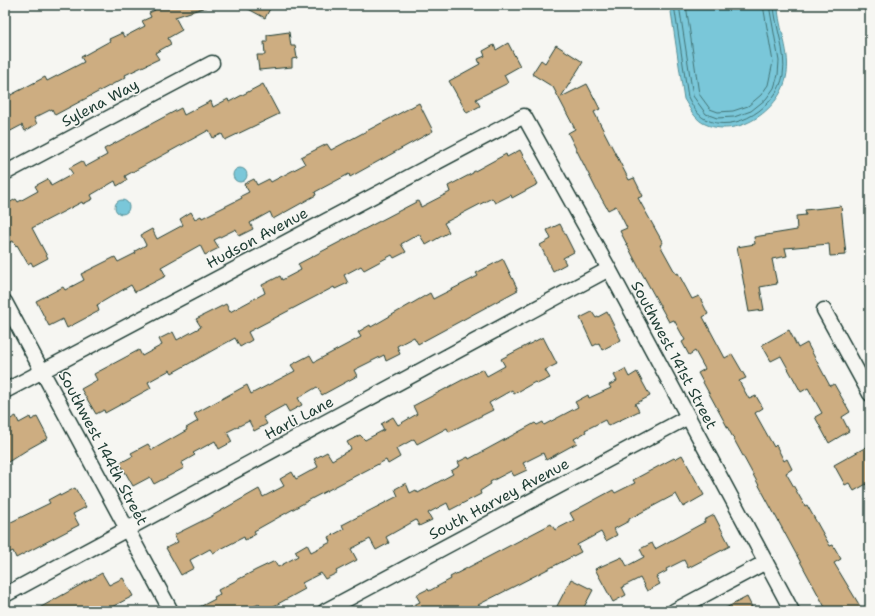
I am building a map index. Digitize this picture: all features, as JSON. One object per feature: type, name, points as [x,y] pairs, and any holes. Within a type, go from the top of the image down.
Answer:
[{"type":"street","name":"Sylena Way","points":[[5,173],[212,63]]},
{"type":"street","name":"Southwest 141st Street","points":[[524,116],[609,269],[792,611]]},
{"type":"street","name":"Hudson Avenue","points":[[5,391],[524,116]]},
{"type":"street","name":"Harli Lane","points":[[5,595],[128,530],[609,269]]},
{"type":"street","name":"Southwest 144th Street","points":[[5,302],[171,611]]},
{"type":"street","points":[[824,310],[870,394]]},
{"type":"street","name":"South Harvey Avenue","points":[[325,611],[688,417]]},
{"type":"street","points":[[674,611],[766,562]]},
{"type":"water","points":[[670,5],[778,5],[787,59],[786,78],[782,90],[775,101],[765,111],[742,125],[729,128],[716,127],[703,123],[697,118],[684,99]]},
{"type":"water","points":[[237,168],[243,168],[247,172],[247,178],[243,182],[237,182],[233,178],[233,172]]},
{"type":"water","points":[[119,200],[125,200],[129,204],[129,210],[125,214],[119,214],[115,210],[115,204]]},
{"type":"building","points":[[152,5],[206,5],[206,7],[175,17],[182,30],[168,38],[171,44],[155,53],[159,59],[125,75],[126,77],[55,115],[52,109],[34,118],[37,124],[25,131],[22,125],[5,134],[5,98],[45,77],[47,81],[84,62],[81,57],[110,41],[109,39],[122,33],[124,37],[145,26],[142,21],[151,17],[149,13],[155,10]]},
{"type":"building","points":[[241,5],[272,5],[265,18]]},
{"type":"building","points":[[289,32],[291,46],[295,46],[297,58],[292,59],[292,67],[259,70],[257,55],[265,55],[264,42],[267,42],[267,35]]},
{"type":"building","points":[[508,43],[520,66],[504,75],[508,83],[476,99],[480,106],[467,113],[449,81],[480,64],[478,59],[485,56],[483,51],[494,45],[496,50]]},
{"type":"building","points":[[556,45],[583,62],[561,97],[587,84],[600,109],[594,112],[629,180],[634,178],[643,196],[638,198],[663,243],[660,245],[676,274],[678,273],[692,299],[699,296],[708,314],[703,317],[725,358],[732,354],[746,378],[739,381],[749,399],[756,396],[763,408],[755,413],[774,447],[776,445],[784,461],[787,459],[792,469],[786,473],[805,506],[807,505],[830,546],[833,545],[841,559],[834,563],[863,611],[827,611],[698,373],[705,369],[695,351],[689,355],[682,342],[685,340],[674,320],[669,322],[638,266],[620,231],[627,228],[616,206],[608,210],[596,189],[568,133],[575,129],[553,87],[532,74],[541,60],[545,63]]},
{"type":"building","points":[[263,84],[279,114],[225,140],[222,134],[213,138],[209,130],[125,176],[127,180],[117,186],[115,181],[91,195],[93,199],[83,204],[82,202],[32,228],[48,258],[33,266],[31,262],[28,264],[13,241],[5,244],[5,205],[16,199],[18,202],[38,191],[35,186],[48,179],[51,186],[73,174],[69,168],[82,161],[85,167],[107,155],[104,149],[181,108],[184,115],[211,101],[213,107],[228,99],[229,102]]},
{"type":"building","points":[[419,103],[433,131],[350,177],[349,174],[315,192],[316,195],[273,219],[270,212],[250,223],[253,229],[239,236],[236,229],[214,240],[219,248],[205,255],[200,245],[161,267],[166,276],[135,292],[131,285],[97,305],[99,311],[67,328],[63,319],[49,326],[36,301],[63,287],[65,290],[84,280],[81,274],[115,257],[118,262],[136,253],[135,251],[146,245],[141,235],[152,229],[157,239],[183,225],[180,219],[191,212],[195,219],[201,216],[202,218],[242,198],[241,196],[249,192],[244,184],[254,179],[257,185],[269,179],[271,182],[305,164],[301,157],[327,144],[331,150]]},
{"type":"building","points":[[520,150],[538,184],[512,198],[511,195],[495,203],[492,198],[444,223],[449,232],[426,245],[419,234],[401,244],[406,252],[394,258],[392,255],[364,270],[361,266],[344,275],[348,283],[335,289],[334,287],[248,332],[252,340],[240,347],[235,338],[172,373],[170,370],[148,382],[151,388],[105,413],[104,410],[96,414],[81,389],[97,380],[94,374],[139,350],[142,356],[162,345],[159,339],[173,332],[177,340],[201,327],[196,319],[226,304],[230,312],[265,293],[262,285],[280,276],[282,280],[301,270],[298,264],[418,201],[421,207],[450,192],[448,186],[506,154],[507,157]]},
{"type":"building","points":[[841,206],[846,255],[830,256],[829,244],[785,248],[787,256],[772,259],[777,284],[760,287],[764,310],[749,312],[737,247],[755,244],[754,237],[797,230],[796,216],[806,215],[805,210]]},
{"type":"building","points":[[560,224],[574,252],[563,258],[566,264],[553,271],[540,245],[551,239],[547,230]]},
{"type":"building","points":[[503,259],[518,290],[418,344],[414,337],[397,346],[400,354],[386,361],[384,355],[354,370],[357,376],[322,395],[317,387],[298,398],[302,405],[289,412],[285,405],[263,417],[267,424],[254,431],[249,421],[227,432],[232,442],[219,449],[215,441],[193,453],[195,455],[181,463],[184,468],[154,484],[150,477],[133,486],[120,463],[133,456],[131,453],[148,444],[152,450],[187,430],[186,428],[198,421],[194,414],[247,385],[251,394],[295,371],[291,365],[310,355],[314,362],[361,337],[358,332],[370,325],[371,327],[430,293],[433,299],[478,276],[476,273]]},
{"type":"building","points":[[592,312],[596,318],[607,312],[621,340],[602,350],[599,343],[593,346],[580,318]]},
{"type":"building","points":[[789,330],[798,348],[807,343],[830,386],[834,384],[850,412],[842,417],[849,431],[829,443],[815,417],[822,413],[808,388],[801,392],[781,356],[771,361],[762,345]]},
{"type":"building","points":[[543,337],[557,364],[545,370],[550,378],[537,384],[535,382],[514,394],[512,390],[489,403],[493,410],[449,432],[447,428],[417,444],[414,439],[396,449],[400,457],[388,464],[386,460],[313,498],[254,531],[256,534],[245,540],[244,537],[213,553],[210,549],[190,560],[194,568],[181,575],[166,548],[178,542],[174,535],[210,517],[259,489],[263,497],[284,486],[280,479],[292,472],[296,479],[318,467],[314,459],[327,452],[332,460],[351,449],[347,442],[360,435],[365,440],[384,430],[381,424],[393,417],[398,425],[417,414],[413,406],[483,369],[487,376],[505,366],[501,359]]},
{"type":"building","points":[[625,369],[629,377],[637,372],[650,396],[635,404],[639,411],[608,426],[605,420],[585,430],[586,432],[574,439],[577,443],[546,460],[543,453],[523,463],[527,470],[514,476],[511,471],[490,482],[491,484],[480,491],[481,494],[450,510],[447,503],[428,513],[432,520],[419,526],[416,520],[386,537],[389,543],[376,550],[370,539],[351,549],[357,560],[336,571],[337,573],[325,579],[321,573],[302,583],[305,589],[265,611],[263,611],[259,604],[244,611],[192,611],[215,599],[214,597],[220,594],[218,590],[256,570],[275,561],[278,567],[298,556],[295,551],[307,544],[311,552],[331,542],[329,537],[344,529],[342,525],[398,496],[395,489],[406,483],[410,493],[416,490],[418,493],[453,474],[451,471],[460,466],[458,462],[468,457],[469,459],[535,423],[537,425],[543,422],[544,425],[578,407],[575,402],[588,395],[589,398],[611,388],[609,385],[617,381],[614,375]]},
{"type":"building","points":[[16,416],[19,423],[30,417],[31,420],[37,417],[48,438],[5,464],[5,422]]},
{"type":"building","points":[[870,445],[870,482],[854,491],[849,483],[845,485],[834,465]]},
{"type":"building","points":[[682,455],[704,495],[683,507],[676,494],[629,519],[629,521],[614,529],[617,535],[606,541],[601,532],[577,545],[581,552],[478,605],[479,607],[471,611],[402,611],[420,602],[416,595],[428,589],[429,591],[451,579],[450,577],[551,524],[555,530],[574,520],[570,513],[613,490],[615,493],[635,483],[633,480]]},
{"type":"building","points":[[75,488],[86,507],[73,514],[79,525],[16,558],[13,551],[5,555],[5,525],[50,503],[48,500],[59,494],[60,496]]},
{"type":"building","points":[[714,515],[730,546],[688,568],[684,560],[666,569],[667,571],[656,577],[660,584],[647,591],[640,578],[622,587],[626,595],[613,602],[595,569],[622,557],[627,566],[644,557],[640,549],[652,543],[655,549],[705,522],[704,520]]},
{"type":"building","points":[[102,573],[109,585],[123,578],[133,596],[106,610],[104,607],[96,611],[34,611]]},
{"type":"building","points":[[571,579],[593,590],[582,611],[563,611],[556,608]]},
{"type":"building","points":[[747,597],[754,611],[720,611]]}]
